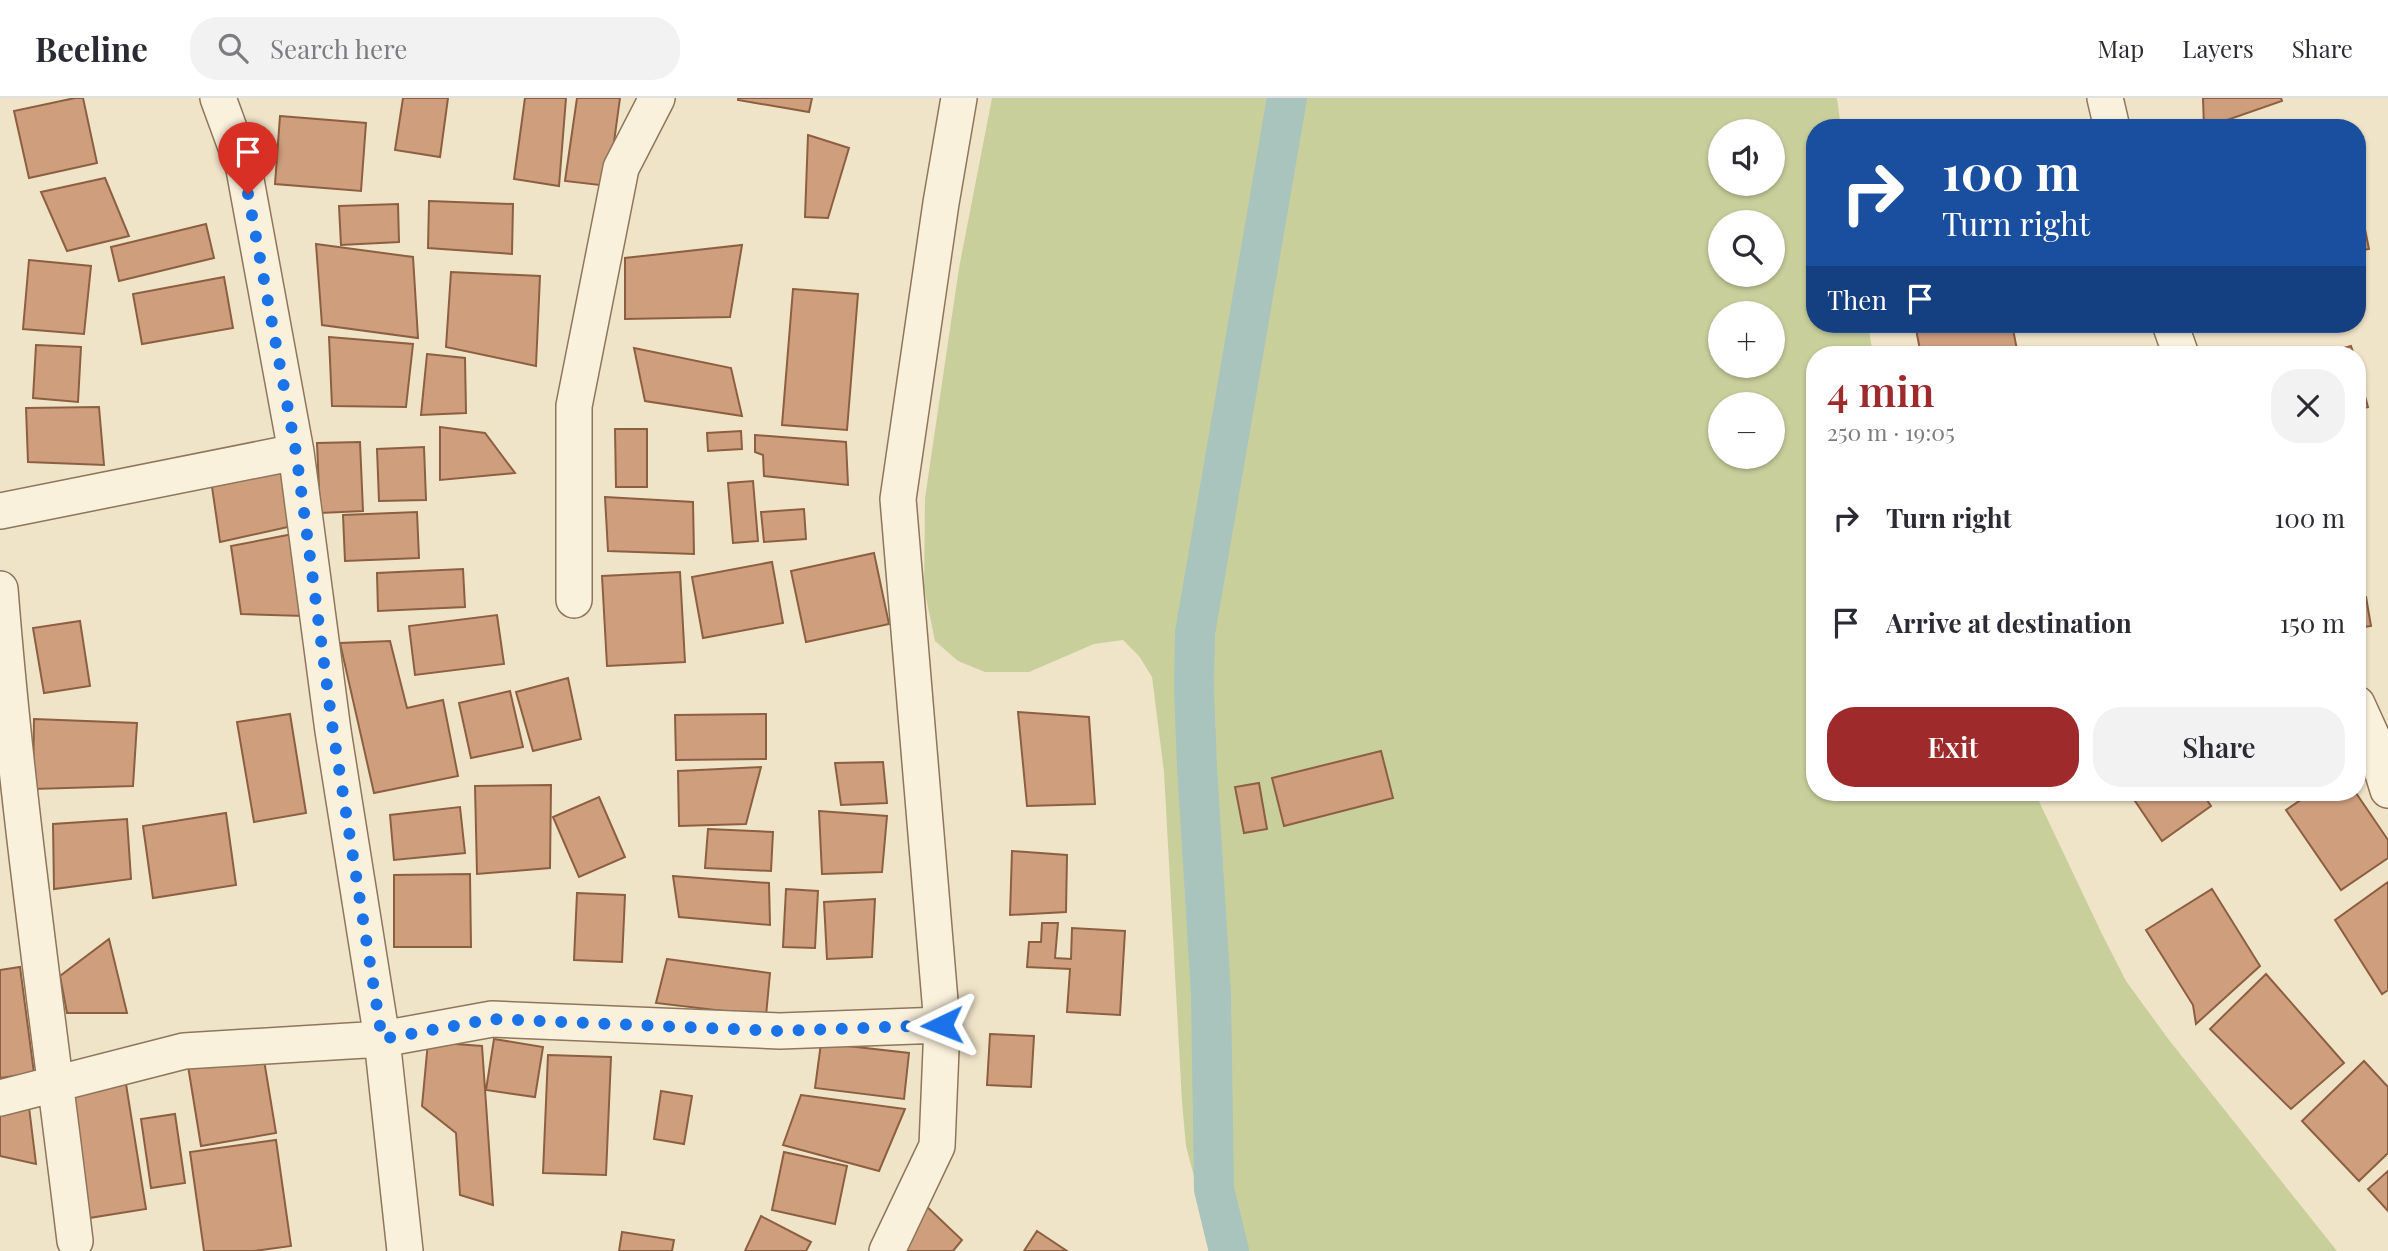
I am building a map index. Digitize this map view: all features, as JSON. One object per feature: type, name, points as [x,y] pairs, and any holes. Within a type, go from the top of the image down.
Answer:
[{"type":"street","points":[[218,98],[244,169],[296,452],[333,731],[382,1039],[405,1251]]},
{"type":"street","points":[[574,600],[574,406],[621,168],[657,98]]},
{"type":"street","points":[[887,1251],[937,1146],[942,1025],[898,499],[959,98]]},
{"type":"street","points":[[2105,98],[2110,119]]},
{"type":"street","points":[[0,510],[296,452]]},
{"type":"street","points":[[0,589],[14,865],[56,1084],[75,1241]]},
{"type":"street","points":[[2366,712],[2380,724],[2388,790]]},
{"type":"street","points":[[0,1098],[184,1051],[382,1039],[492,1019],[780,1031],[942,1025]]},
{"type":"green space","points":[[992,98],[1837,98],[1840,119],[1806,119],[1806,333],[1869,333],[1872,346],[1806,346],[1806,801],[2039,801],[2126,981],[2169,1040],[2337,1251],[1223,1251],[1196,1184],[1186,1146],[1164,772],[1152,677],[1139,656],[1123,640],[1094,644],[1029,672],[985,672],[958,661],[935,641],[924,588],[925,498],[959,268]]},
{"type":"building","points":[[83,98],[97,163],[29,178],[14,111]]},
{"type":"building","points":[[403,98],[448,98],[440,157],[395,150]]},
{"type":"building","points":[[525,98],[566,98],[559,186],[514,179]]},
{"type":"building","points":[[577,98],[620,98],[608,186],[565,181]]},
{"type":"building","points":[[738,98],[812,98],[809,112]]},
{"type":"building","points":[[2203,98],[2281,98],[2282,101],[2230,119],[2204,119]]},
{"type":"building","points":[[280,116],[366,123],[361,191],[275,184]]},
{"type":"building","points":[[808,135],[849,148],[828,218],[805,217]]},
{"type":"building","points":[[105,178],[129,236],[67,251],[41,192]]},
{"type":"building","points":[[429,201],[513,204],[512,254],[428,248]]},
{"type":"building","points":[[398,204],[399,242],[341,245],[339,206]]},
{"type":"building","points":[[206,224],[214,258],[119,281],[111,247]]},
{"type":"building","points":[[316,244],[413,257],[418,338],[322,325]]},
{"type":"building","points":[[742,245],[730,317],[625,319],[625,258]]},
{"type":"building","points":[[29,260],[91,266],[84,334],[23,329]]},
{"type":"building","points":[[451,272],[540,276],[536,366],[446,347]]},
{"type":"building","points":[[224,277],[233,328],[142,344],[133,294]]},
{"type":"building","points":[[793,289],[858,294],[847,430],[782,425]]},
{"type":"building","points":[[1917,333],[2014,333],[2016,346],[1919,346]]},
{"type":"building","points":[[329,337],[413,344],[406,407],[332,406]]},
{"type":"building","points":[[36,345],[81,347],[78,402],[33,398]]},
{"type":"building","points":[[634,348],[731,368],[742,416],[645,401]]},
{"type":"building","points":[[427,354],[465,358],[466,413],[421,415]]},
{"type":"building","points":[[99,407],[104,465],[28,462],[26,408]]},
{"type":"building","points":[[440,427],[485,433],[515,473],[440,480]]},
{"type":"building","points":[[615,429],[647,429],[647,487],[616,487]]},
{"type":"building","points":[[741,431],[742,449],[708,451],[707,433]]},
{"type":"building","points":[[755,435],[846,442],[848,485],[764,476],[763,455],[755,452]]},
{"type":"building","points":[[360,442],[363,511],[320,513],[317,443]]},
{"type":"building","points":[[424,447],[426,500],[379,501],[377,449]]},
{"type":"building","points":[[285,464],[297,525],[220,542],[211,480]]},
{"type":"building","points":[[753,481],[758,541],[733,543],[728,483]]},
{"type":"building","points":[[605,497],[693,502],[694,554],[608,551]]},
{"type":"building","points":[[804,509],[806,539],[764,542],[761,512]]},
{"type":"building","points":[[417,512],[419,558],[345,561],[343,515]]},
{"type":"building","points":[[298,533],[304,616],[241,614],[231,546]]},
{"type":"building","points":[[874,553],[889,624],[806,642],[791,571]]},
{"type":"building","points":[[772,562],[783,623],[703,638],[692,577]]},
{"type":"building","points":[[463,569],[465,607],[378,611],[377,573]]},
{"type":"building","points":[[680,572],[685,662],[607,666],[602,576]]},
{"type":"building","points":[[2366,597],[2371,626],[2366,627]]},
{"type":"building","points":[[497,615],[504,664],[415,675],[409,626]]},
{"type":"building","points":[[80,621],[90,686],[44,693],[33,628]]},
{"type":"building","points":[[390,641],[407,708],[443,700],[458,776],[374,793],[340,643]]},
{"type":"building","points":[[568,678],[581,739],[533,751],[516,692]]},
{"type":"building","points":[[510,691],[523,747],[471,758],[459,703]]},
{"type":"building","points":[[1018,712],[1089,717],[1095,804],[1027,806]]},
{"type":"building","points":[[290,714],[306,813],[254,822],[237,722]]},
{"type":"building","points":[[766,714],[766,759],[676,760],[675,715]]},
{"type":"building","points":[[34,719],[137,723],[133,786],[33,789]]},
{"type":"building","points":[[1381,751],[1393,798],[1284,826],[1272,778]]},
{"type":"building","points":[[883,762],[887,803],[841,805],[835,763]]},
{"type":"building","points":[[761,767],[746,824],[679,826],[678,771]]},
{"type":"building","points":[[1259,783],[1267,829],[1244,833],[1235,787]]},
{"type":"building","points":[[551,785],[550,868],[477,874],[475,786]]},
{"type":"building","points":[[599,797],[625,857],[579,877],[553,817]]},
{"type":"building","points":[[2135,801],[2208,801],[2211,806],[2162,841]]},
{"type":"building","points":[[2299,801],[2361,801],[2388,840],[2388,858],[2341,890],[2286,810]]},
{"type":"building","points":[[460,807],[465,853],[394,860],[390,815]]},
{"type":"building","points":[[819,811],[887,816],[882,872],[822,874]]},
{"type":"building","points":[[226,813],[236,885],[153,898],[143,826]]},
{"type":"building","points":[[127,819],[131,879],[54,889],[53,824]]},
{"type":"building","points":[[708,829],[773,832],[771,871],[705,868]]},
{"type":"building","points":[[1012,851],[1067,855],[1066,912],[1010,915]]},
{"type":"building","points":[[470,874],[471,947],[394,947],[394,875]]},
{"type":"building","points":[[673,876],[769,883],[770,925],[679,917]]},
{"type":"building","points":[[2388,882],[2388,990],[2382,994],[2335,920]]},
{"type":"building","points":[[786,889],[818,891],[815,948],[783,947]]},
{"type":"building","points":[[2212,889],[2260,966],[2196,1024],[2193,1005],[2146,930]]},
{"type":"building","points":[[577,893],[625,895],[622,962],[574,960]]},
{"type":"building","points":[[875,899],[872,957],[827,959],[824,902]]},
{"type":"building","points":[[1042,923],[1058,923],[1055,958],[1071,959],[1072,928],[1125,931],[1120,1015],[1067,1012],[1070,969],[1027,967],[1029,942],[1041,942]]},
{"type":"building","points":[[109,939],[127,1013],[67,1013],[60,976]]},
{"type":"building","points":[[667,959],[770,973],[766,1016],[656,1003]]},
{"type":"building","points":[[20,967],[34,1073],[0,1078],[0,970]]},
{"type":"building","points":[[2266,974],[2344,1063],[2291,1109],[2210,1029]]},
{"type":"building","points":[[990,1034],[1034,1036],[1031,1087],[987,1085]]},
{"type":"building","points":[[494,1039],[543,1047],[535,1097],[486,1090]]},
{"type":"building","points":[[428,1042],[482,1046],[493,1205],[460,1195],[456,1133],[422,1106]]},
{"type":"building","points":[[821,1043],[909,1053],[904,1099],[815,1088]]},
{"type":"building","points":[[263,1054],[276,1133],[201,1146],[188,1066]]},
{"type":"building","points":[[548,1055],[611,1057],[606,1175],[543,1173]]},
{"type":"building","points":[[2364,1061],[2388,1087],[2388,1153],[2359,1181],[2302,1121]]},
{"type":"building","points":[[126,1084],[146,1209],[89,1218],[69,1094]]},
{"type":"building","points":[[661,1091],[692,1096],[684,1144],[654,1139]]},
{"type":"building","points":[[801,1095],[905,1109],[879,1171],[783,1145]]},
{"type":"building","points":[[28,1099],[36,1164],[0,1156],[0,1104]]},
{"type":"building","points":[[175,1114],[185,1183],[151,1188],[141,1119]]},
{"type":"building","points":[[276,1140],[291,1246],[254,1251],[204,1251],[190,1152]]},
{"type":"building","points":[[784,1152],[847,1166],[835,1224],[772,1210]]},
{"type":"building","points":[[2388,1171],[2388,1211],[2368,1189]]},
{"type":"building","points":[[923,1203],[962,1240],[953,1251],[898,1251]]},
{"type":"building","points":[[761,1216],[811,1242],[806,1251],[745,1251]]},
{"type":"building","points":[[1037,1231],[1067,1251],[1024,1251]]},
{"type":"building","points":[[622,1232],[674,1240],[672,1251],[619,1251]]},
{"type":"waterway","points":[[1229,1251],[1214,1189],[1211,994],[1197,767],[1195,633],[1287,98]]},
{"type":"route","points":[[248,194],[296,452],[333,731],[382,1039],[492,1019],[780,1031],[942,1025]]}]
